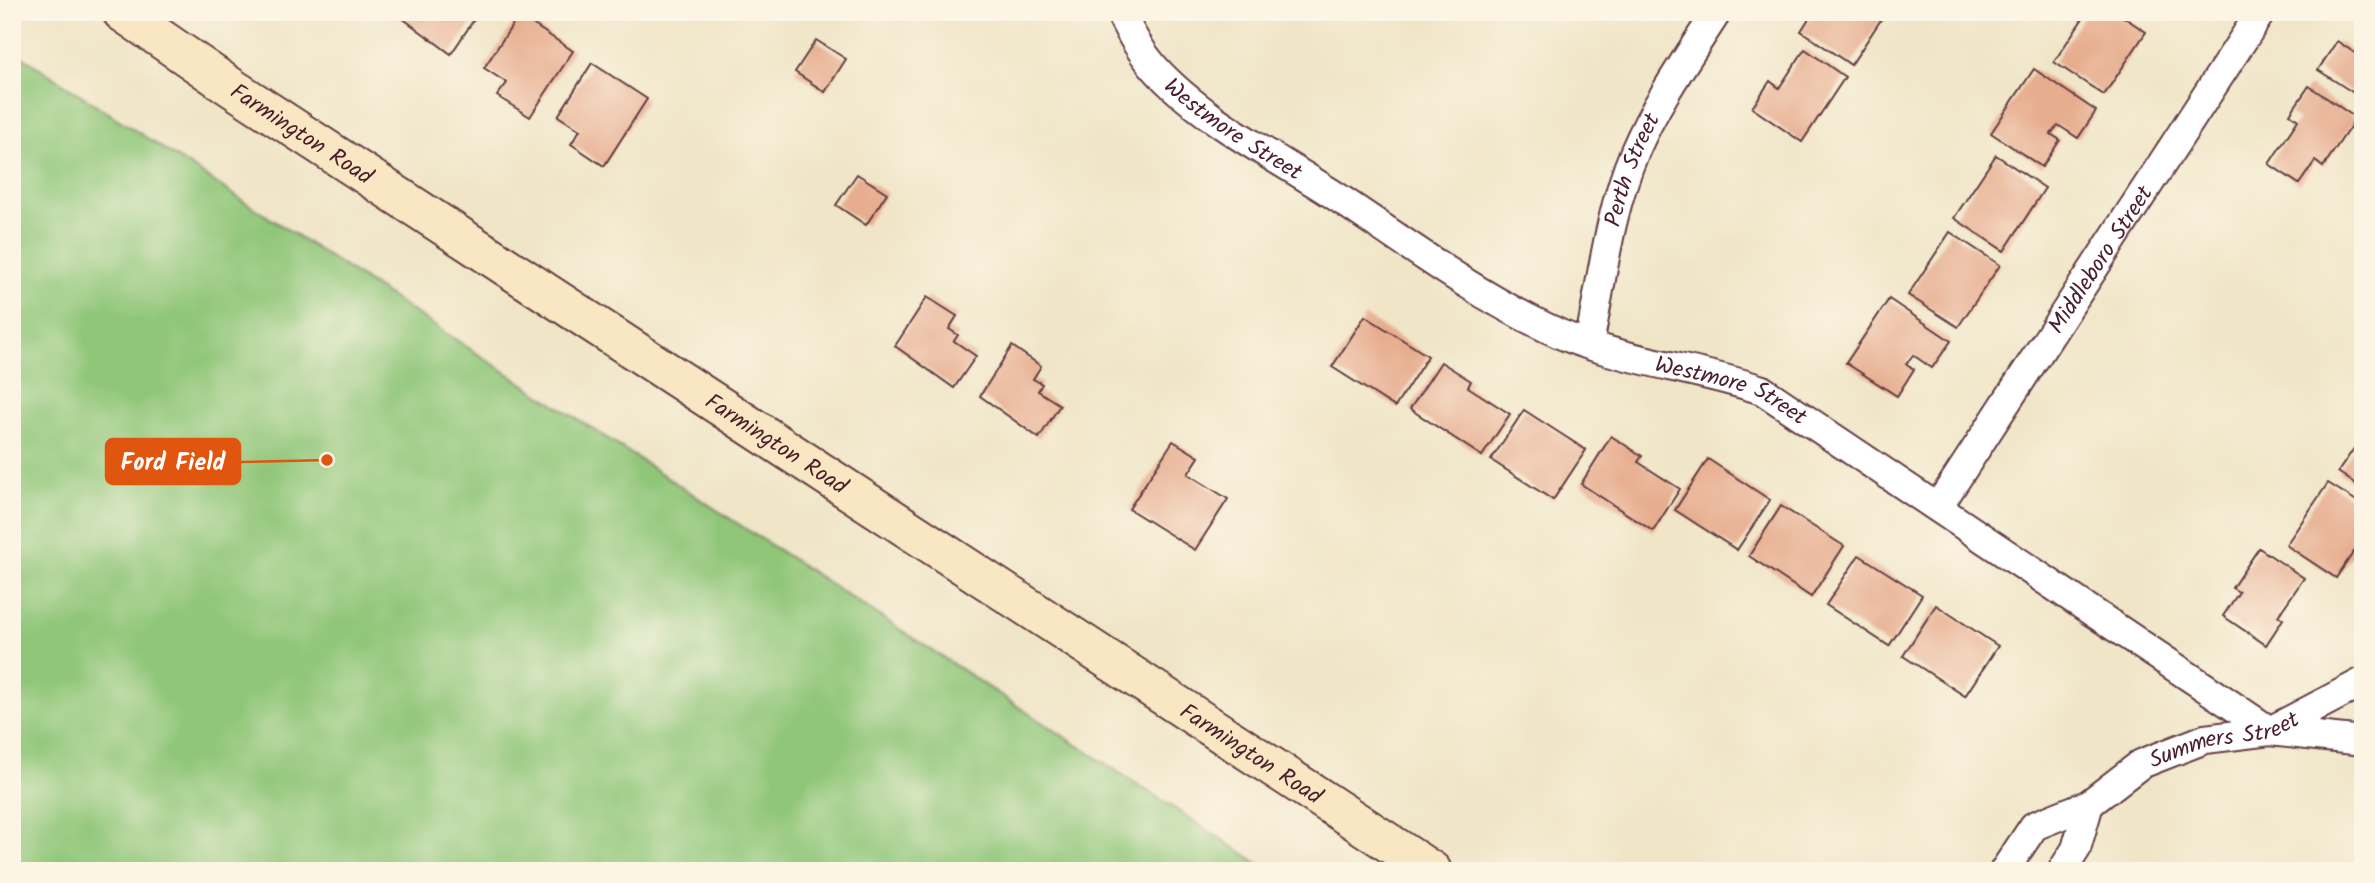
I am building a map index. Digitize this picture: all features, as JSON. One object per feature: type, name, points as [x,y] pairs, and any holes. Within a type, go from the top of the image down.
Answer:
[{"type":"main road","name":"Farmington Road","points":[[122,12],[242,95],[1432,871]]},
{"type":"street","name":"Westmore Street","points":[[1120,12],[1154,67],[1216,119],[1492,297],[1548,329],[1589,344],[1720,375],[1762,390],[2270,731],[2363,741]]},
{"type":"street","name":"Perth Street","points":[[1589,344],[1611,223],[1635,152],[1665,92],[1717,12]]},
{"type":"street","name":"Middleboro Street","points":[[1938,507],[2261,12]]},
{"type":"street","name":"Summers Street","points":[[2004,871],[2034,826],[2089,804],[2141,764],[2204,739],[2270,731],[2363,682]]},
{"type":"street","points":[[2062,871],[2076,849],[2089,804]]},
{"type":"green space","points":[[12,50],[1270,871],[12,871]]},
{"type":"building","points":[[394,12],[479,12],[451,54]]},
{"type":"building","points":[[1813,12],[1886,12],[1851,65],[1801,31]]},
{"type":"building","points":[[2087,12],[2116,12],[2146,32],[2104,95],[2054,62]]},
{"type":"building","points":[[519,15],[573,51],[530,117],[497,96],[507,83],[484,68]]},
{"type":"building","points":[[816,40],[846,59],[825,92],[795,72]]},
{"type":"building","points":[[2337,41],[2361,57],[2363,54],[2363,99],[2318,70]]},
{"type":"building","points":[[1805,49],[1845,77],[1802,142],[1752,108],[1770,81],[1779,88]]},
{"type":"building","points":[[592,63],[647,99],[604,166],[571,144],[580,130],[558,116]]},
{"type":"building","points":[[2034,69],[2096,111],[2078,138],[2058,125],[2051,134],[2060,140],[2042,167],[1991,133]]},
{"type":"building","points":[[2309,86],[2356,118],[2323,167],[2315,161],[2299,184],[2269,164],[2298,120],[2290,114]]},
{"type":"building","points":[[1996,155],[2045,188],[2004,251],[1954,218]]},
{"type":"building","points":[[857,174],[887,193],[866,225],[836,205]]},
{"type":"building","points":[[1950,232],[2000,265],[1958,327],[1908,295]]},
{"type":"building","points":[[927,297],[957,316],[949,329],[958,335],[954,341],[976,356],[954,388],[895,346]]},
{"type":"building","points":[[1889,299],[1951,341],[1932,368],[1913,355],[1906,364],[1914,369],[1897,396],[1846,363]]},
{"type":"building","points":[[1365,316],[1428,356],[1395,407],[1332,367]]},
{"type":"building","points":[[1012,346],[1041,366],[1033,379],[1042,384],[1038,391],[1060,405],[1039,438],[980,396]]},
{"type":"building","points":[[1441,362],[1471,381],[1468,387],[1510,414],[1482,456],[1410,409]]},
{"type":"building","points":[[1524,410],[1586,450],[1553,500],[1491,460]]},
{"type":"building","points":[[2363,435],[2363,489],[2338,472]]},
{"type":"building","points":[[1611,436],[1642,456],[1638,462],[1680,489],[1653,531],[1581,484]]},
{"type":"building","points":[[1173,441],[1199,457],[1188,474],[1228,499],[1195,550],[1129,509]]},
{"type":"building","points":[[1708,459],[1770,500],[1737,550],[1675,510]]},
{"type":"building","points":[[2328,483],[2363,505],[2363,538],[2336,578],[2286,545]]},
{"type":"building","points":[[1781,506],[1844,546],[1811,597],[1749,556]]},
{"type":"building","points":[[2259,548],[2304,578],[2278,616],[2283,619],[2266,645],[2223,616],[2239,592],[2232,588]]},
{"type":"building","points":[[1859,555],[1922,595],[1889,646],[1826,605]]},
{"type":"building","points":[[1936,605],[1998,646],[1965,696],[1903,656]]},
{"type":"place","name":"Ford Field","points":[[327,460]]}]
